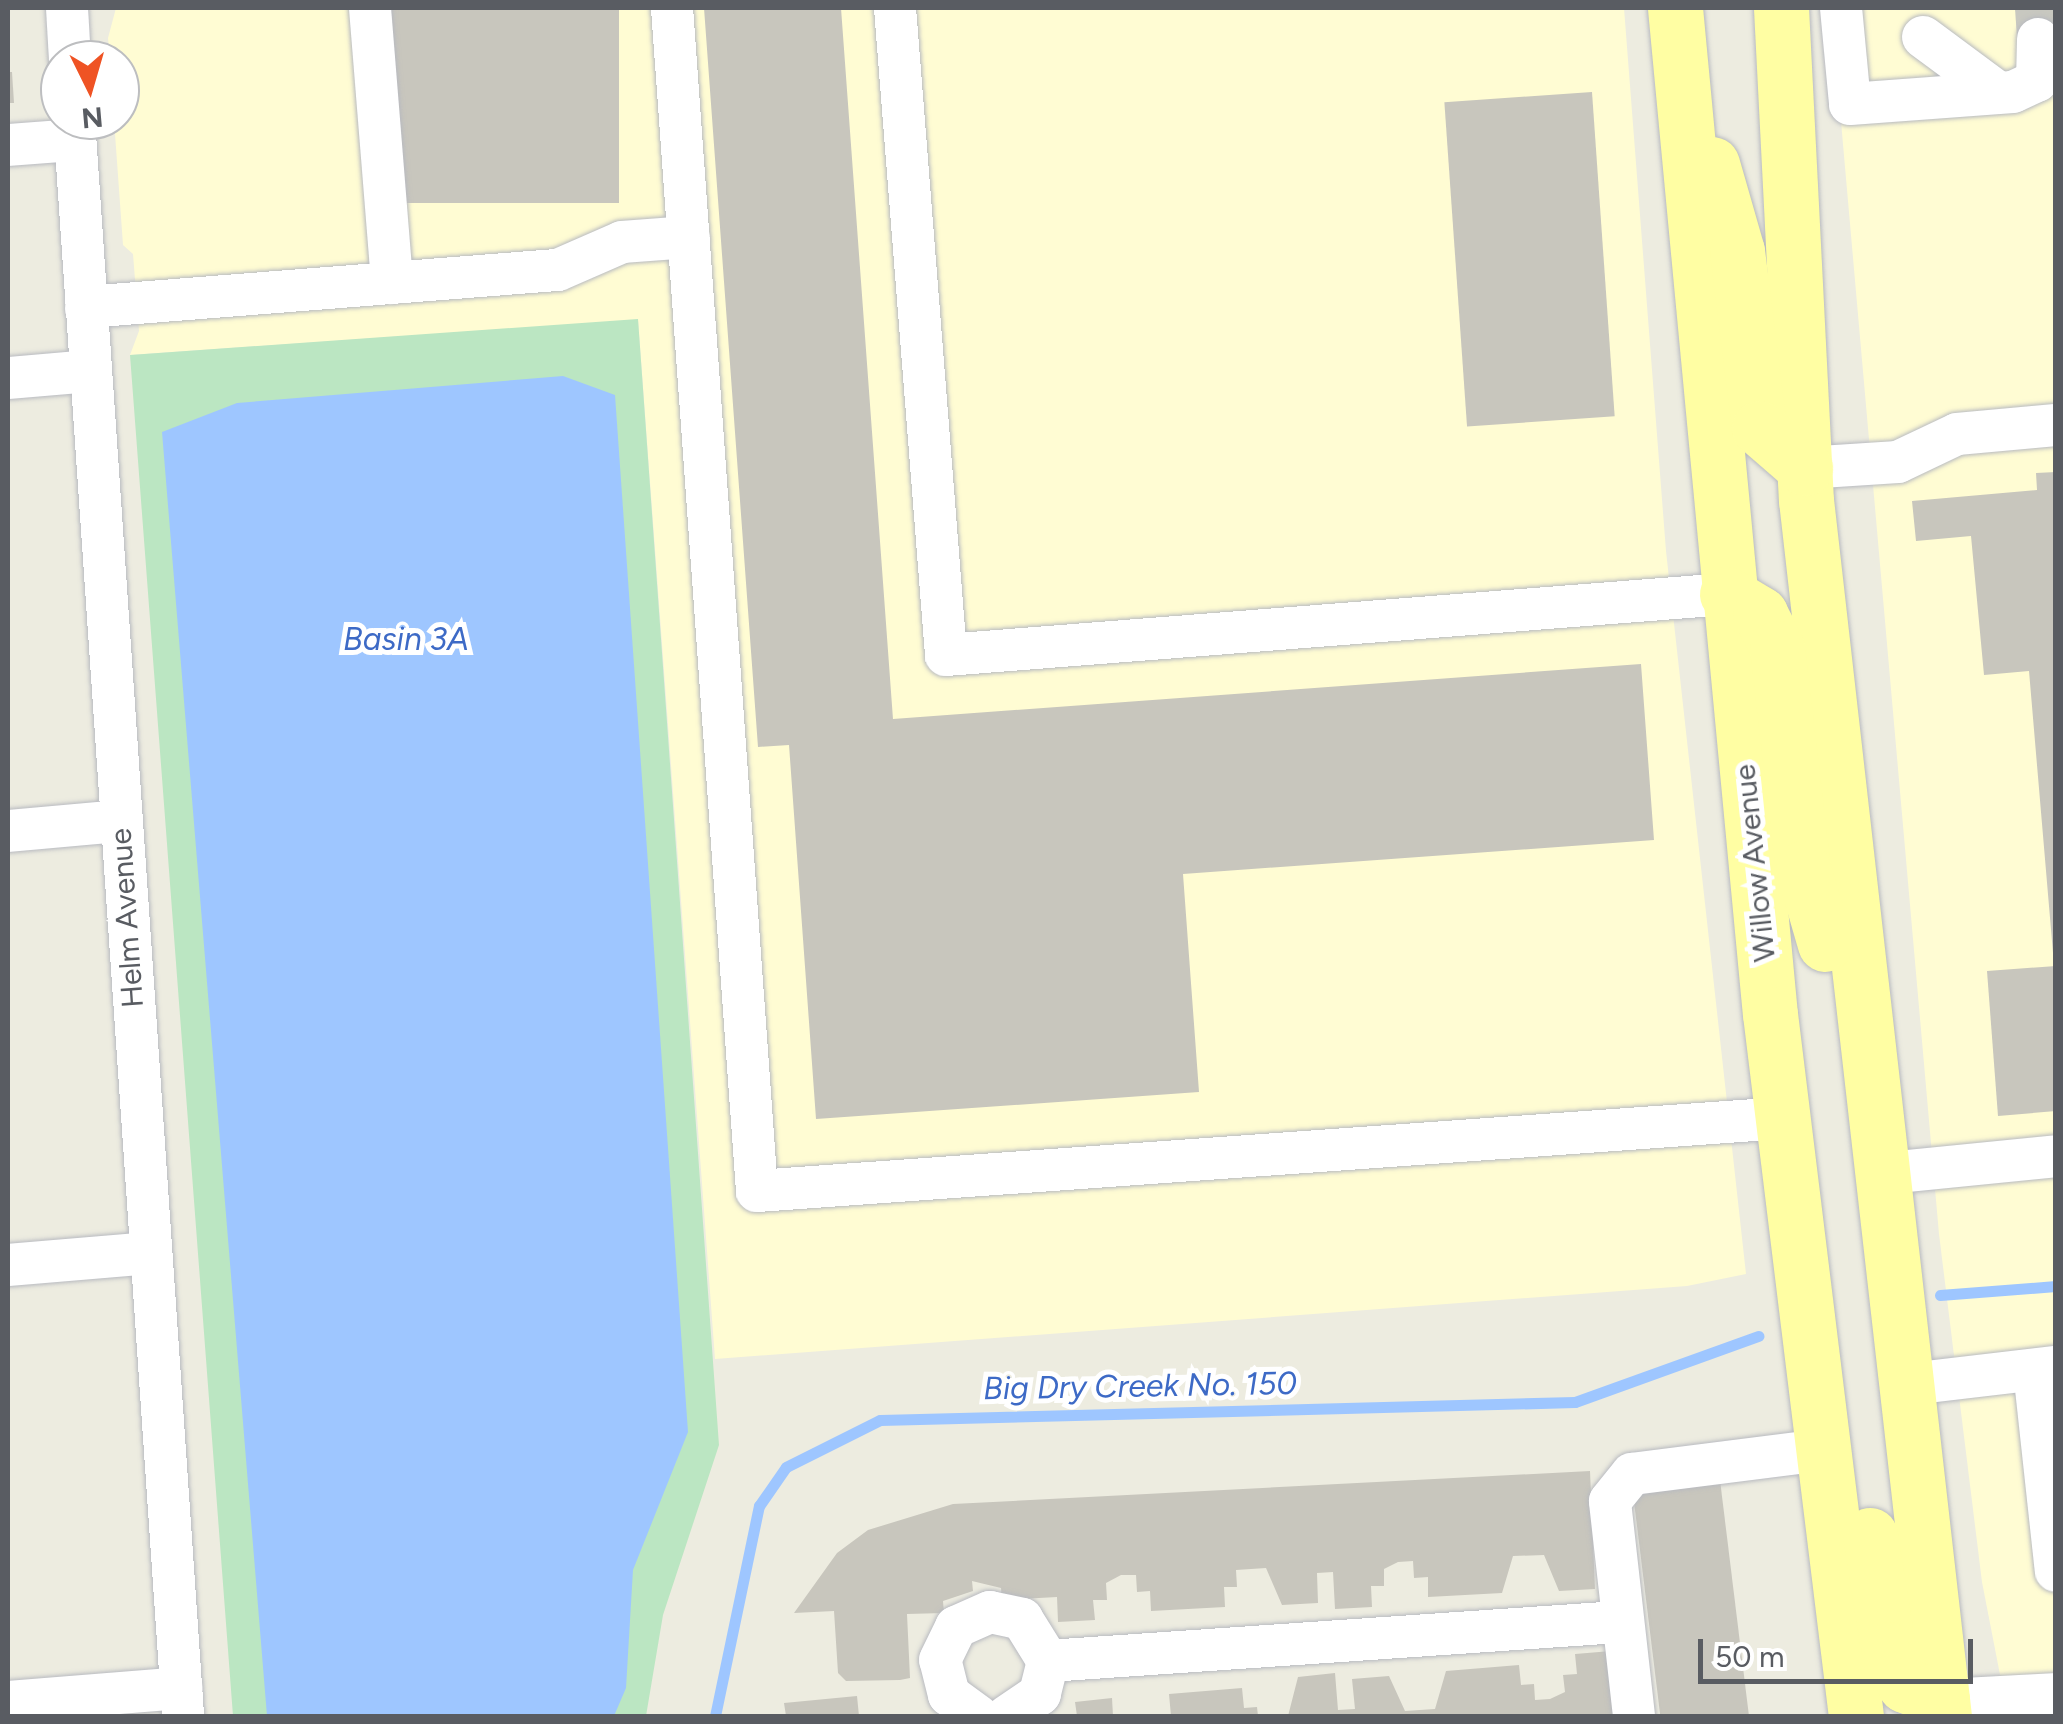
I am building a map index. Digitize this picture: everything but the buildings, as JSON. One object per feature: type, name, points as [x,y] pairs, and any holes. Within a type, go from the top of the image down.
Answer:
[{"type":"main road","points":[[1781,8],[1805,468],[1867,1091],[1943,1708]]},
{"type":"main road","name":"Willow Avenue","points":[[1676,24],[1727,594],[1783,1118],[1856,1716]]},
{"type":"main road","points":[[1676,24],[1737,251],[1756,416],[1767,440],[1805,468]]},
{"type":"main road","points":[[1727,594],[1760,614],[1777,648],[1804,868],[1867,1091]]},
{"type":"main road","points":[[1823,1450],[1865,1520],[1888,1650],[1905,1685],[1943,1708]]},
{"type":"street","points":[[67,8],[69,40]]},
{"type":"street","points":[[370,8],[392,283]]},
{"type":"street","points":[[672,8],[758,1191],[1783,1118]]},
{"type":"street","points":[[895,8],[946,655],[1727,594]]},
{"type":"street","points":[[1840,8],[1850,104],[1996,91],[2037,82],[2038,39]]},
{"type":"street","points":[[1924,37],[1996,91]]},
{"type":"street","points":[[1787,86],[1848,81]]},
{"type":"street","points":[[8,145],[40,138]]},
{"type":"street","name":"Helm Avenue","points":[[76,140],[182,1702]]},
{"type":"street","points":[[86,306],[558,270],[622,242],[689,237]]},
{"type":"street","points":[[8,378],[90,371]]},
{"type":"street","points":[[1805,468],[1898,462],[1957,434],[2056,425]]},
{"type":"street","points":[[8,831],[120,821]]},
{"type":"street","points":[[1878,1174],[2056,1156]]},
{"type":"street","points":[[8,1264],[150,1252]]},
{"type":"street","points":[[1902,1385],[2044,1368],[2056,1571]]},
{"type":"street","points":[[1634,1716],[1619,1622],[1610,1501],[1632,1474],[1823,1450]]},
{"type":"street","points":[[978,1716],[942,1679],[956,1627],[1007,1614],[1035,1630],[1048,1661],[1040,1694],[1007,1716]]},
{"type":"street","points":[[1048,1661],[1619,1622]]},
{"type":"street","points":[[1943,1708],[2056,1694]]},
{"type":"street","points":[[8,1702],[182,1702]]},
{"type":"shaded area","points":[[116,8],[1624,8],[1666,551],[1746,1274],[1687,1286],[715,1359],[638,320],[130,355],[139,331],[133,254],[123,245],[115,140],[140,140],[140,40],[108,38]]},
{"type":"shaded area","points":[[1831,8],[2055,8],[2055,1716],[2008,1716],[1982,1582],[1939,1234]]},
{"type":"green space","name":"Basin 3A","points":[[638,319],[719,1445],[663,1615],[646,1716],[233,1716],[130,355]]},
{"type":"water","name":"Basin 3A","points":[[563,376],[615,395],[688,1432],[633,1570],[626,1688],[614,1716],[267,1716],[162,432],[237,403]]},
{"type":"waterway","name":"Big Dry Creek No. 150","points":[[1940,1295],[2056,1286]]},
{"type":"waterway","name":"Big Dry Creek No. 150","points":[[715,1716],[759,1506],[786,1467],[880,1420],[1575,1402],[1758,1336]]},
{"type":"tunnel","points":[[2036,8],[2038,39]]}]
